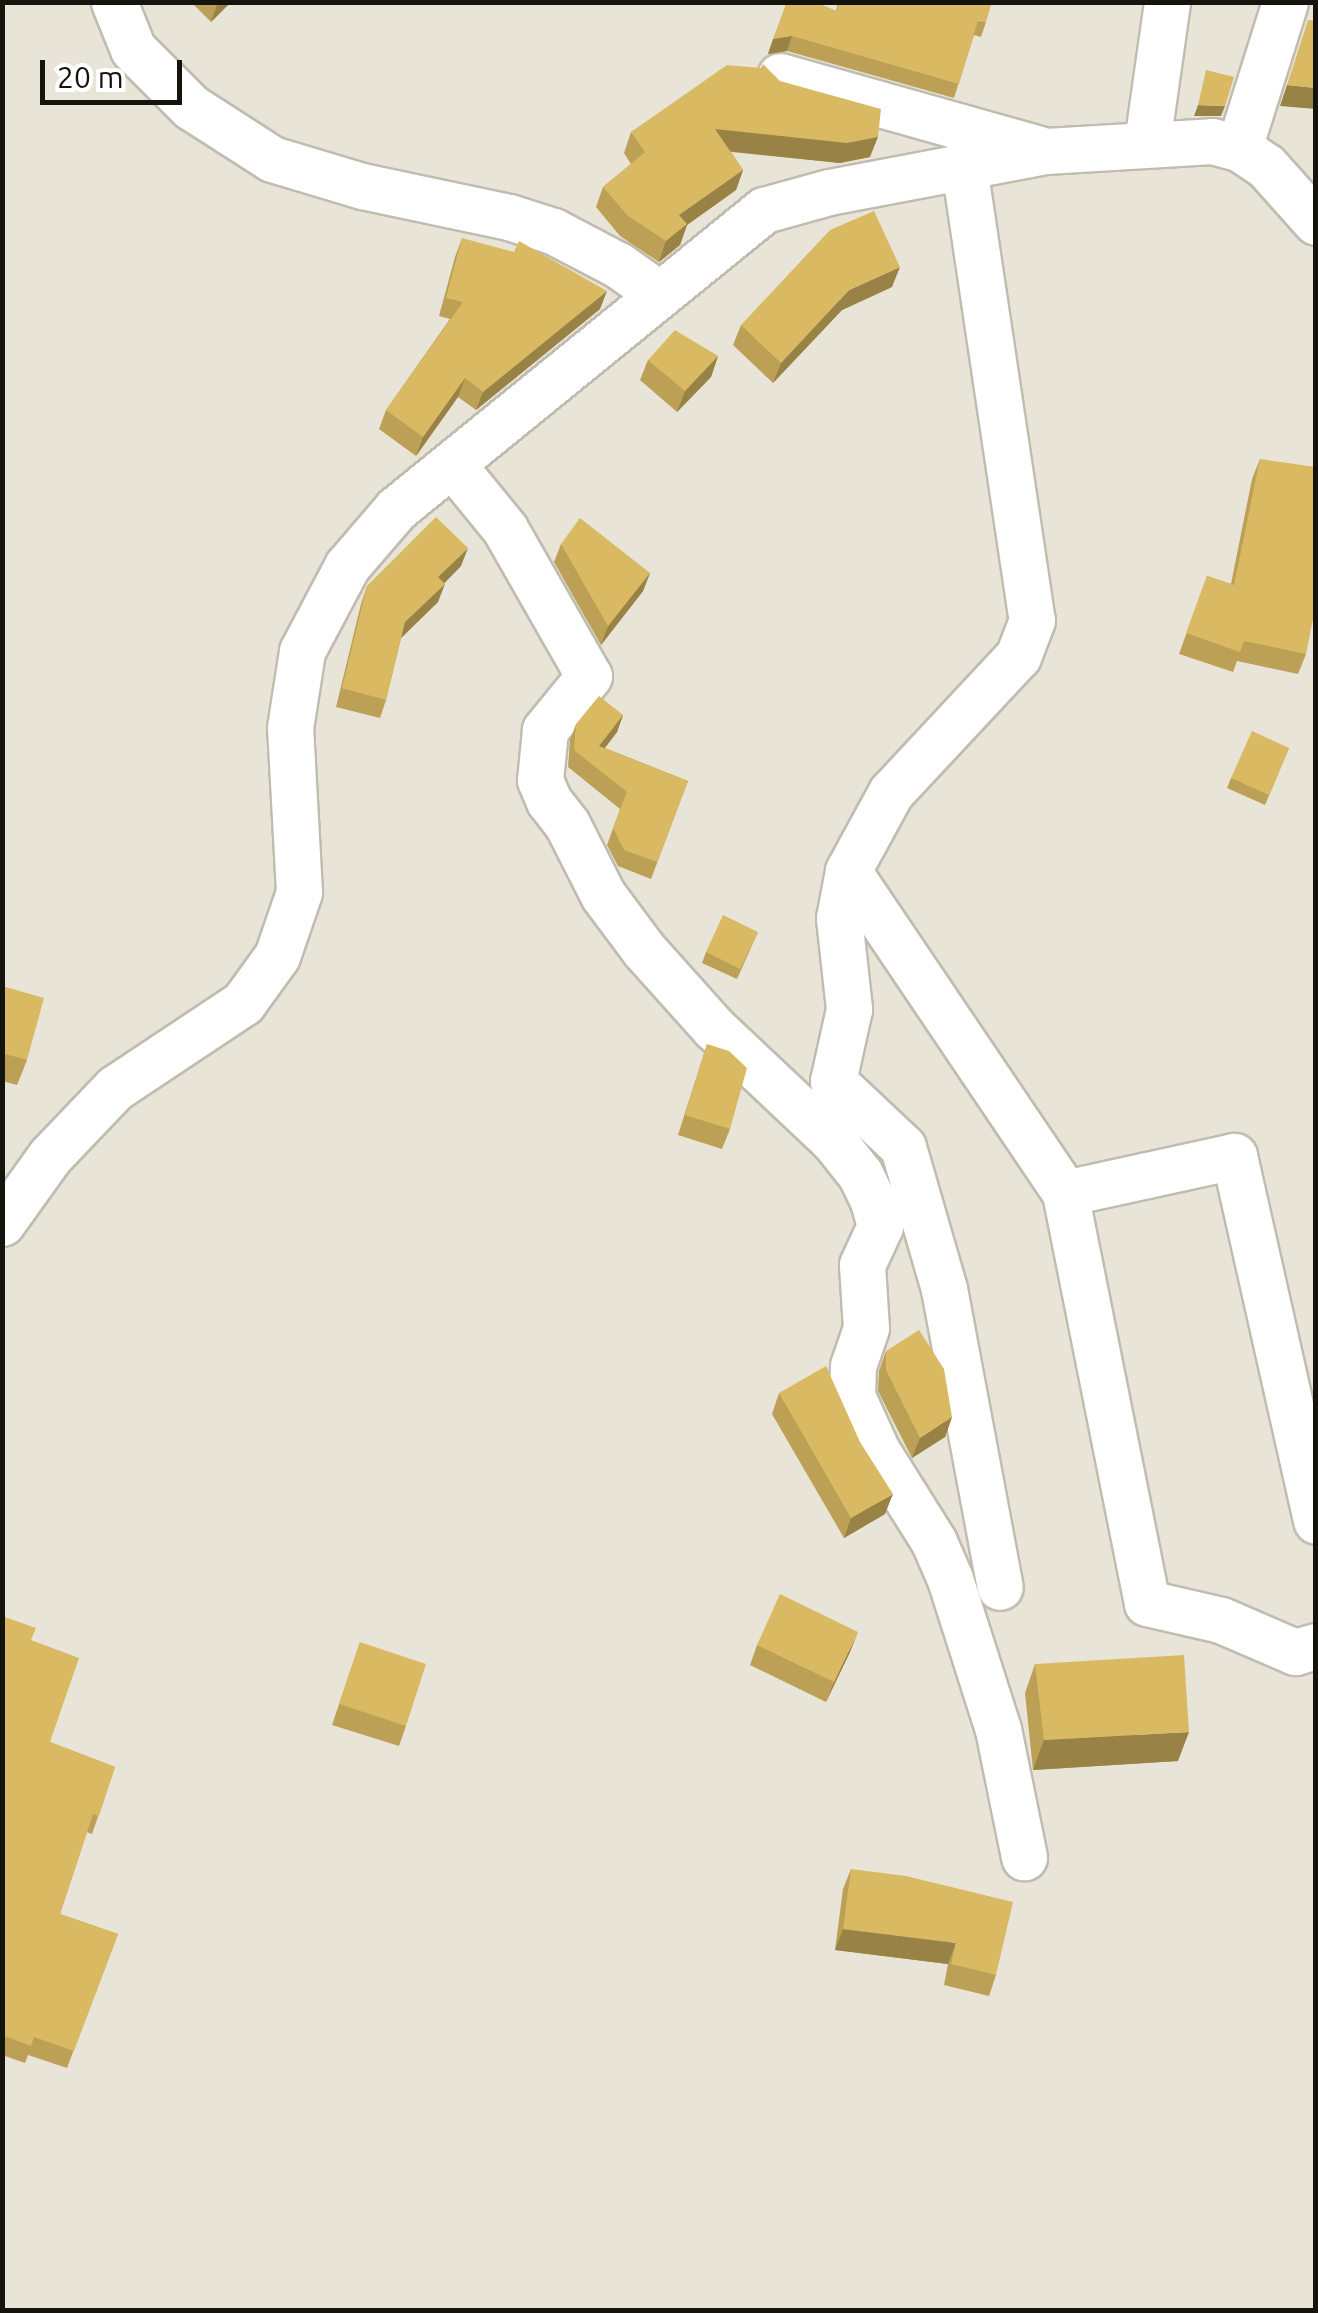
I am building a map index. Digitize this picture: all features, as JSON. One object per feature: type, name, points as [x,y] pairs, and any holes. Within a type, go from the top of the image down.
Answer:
[{"type":"street","points":[[114,2],[134,49],[191,107],[272,159],[362,186],[509,217],[553,231],[618,265],[658,293]]},
{"type":"street","points":[[1147,143],[1166,2]]},
{"type":"street","points":[[1239,148],[1284,2]]},
{"type":"street","points":[[780,76],[1046,151]]},
{"type":"street","points":[[2,1223],[50,1156],[116,1088],[243,1003],[277,956],[299,892],[290,728],[302,651],[347,566],[396,509],[764,210],[828,192],[1046,151],[1212,142],[1239,148],[1266,166],[1316,222]]},
{"type":"street","points":[[964,167],[1032,620],[1018,656],[891,792],[848,870],[839,918],[849,1009],[833,1081],[903,1147],[944,1289],[1000,1587]]},
{"type":"street","points":[[452,464],[505,529],[588,676],[545,730],[540,780],[549,801],[566,824],[603,895],[644,950],[714,1028],[833,1140],[860,1174],[873,1201],[880,1226],[862,1266],[866,1328],[853,1366],[852,1396],[876,1452],[934,1542],[950,1579],[998,1728],[1024,1858]]},
{"type":"street","points":[[848,870],[1065,1193],[1148,1602],[1221,1620],[1295,1652],[1316,1646]]},
{"type":"street","points":[[1065,1193],[1234,1156],[1316,1522]]},
{"type":"building","points":[[787,2],[815,2],[837,11],[839,2],[992,2],[986,22],[978,20],[959,84],[792,36],[773,39]]},
{"type":"building","points":[[1308,20],[1316,21],[1316,88],[1287,85]]},
{"type":"building","points":[[763,64],[780,81],[881,109],[878,137],[847,143],[715,129],[743,170],[679,215],[687,224],[666,241],[628,216],[603,187],[645,152],[631,132],[727,65],[761,68]]},
{"type":"building","points":[[1206,70],[1234,77],[1225,106],[1198,105]]},
{"type":"building","points":[[874,211],[900,267],[849,290],[781,363],[741,325],[830,230]]},
{"type":"building","points":[[462,238],[514,252],[519,241],[607,291],[483,392],[465,378],[423,437],[386,410],[463,302],[446,298]]},
{"type":"building","points":[[675,330],[718,356],[685,391],[648,360]]},
{"type":"building","points":[[1260,459],[1316,467],[1316,604],[1306,654],[1244,641],[1240,652],[1186,633],[1207,576],[1234,585]]},
{"type":"building","points":[[436,517],[468,548],[438,577],[445,584],[405,622],[386,700],[342,688],[367,586]]},
{"type":"building","points":[[580,518],[650,573],[608,626],[561,544]]},
{"type":"building","points":[[599,696],[623,715],[599,746],[688,781],[657,862],[624,850],[613,828],[627,792],[574,750],[576,724]]},
{"type":"building","points":[[1252,731],[1289,748],[1269,795],[1231,778]]},
{"type":"building","points":[[723,915],[758,932],[740,969],[706,952]]},
{"type":"building","points":[[2,986],[44,998],[27,1060],[2,1053]]},
{"type":"building","points":[[707,1044],[729,1051],[747,1068],[730,1129],[685,1115]]},
{"type":"building","points":[[919,1330],[944,1369],[952,1417],[920,1438],[886,1370],[886,1351]]},
{"type":"building","points":[[826,1366],[860,1442],[893,1494],[851,1518],[779,1393]]},
{"type":"building","points":[[780,1594],[858,1632],[834,1682],[757,1645]]},
{"type":"building","points":[[2,1616],[36,1628],[31,1640],[79,1658],[50,1742],[115,1767],[99,1816],[93,1814],[60,1914],[118,1934],[74,2051],[34,2037],[31,2046],[2,2035]]},
{"type":"building","points":[[360,1642],[426,1664],[406,1726],[339,1704]]},
{"type":"building","points":[[1184,1655],[1189,1732],[1044,1740],[1035,1664]]},
{"type":"building","points":[[851,1869],[906,1876],[1013,1902],[996,1975],[951,1964],[956,1943],[843,1929]]}]
